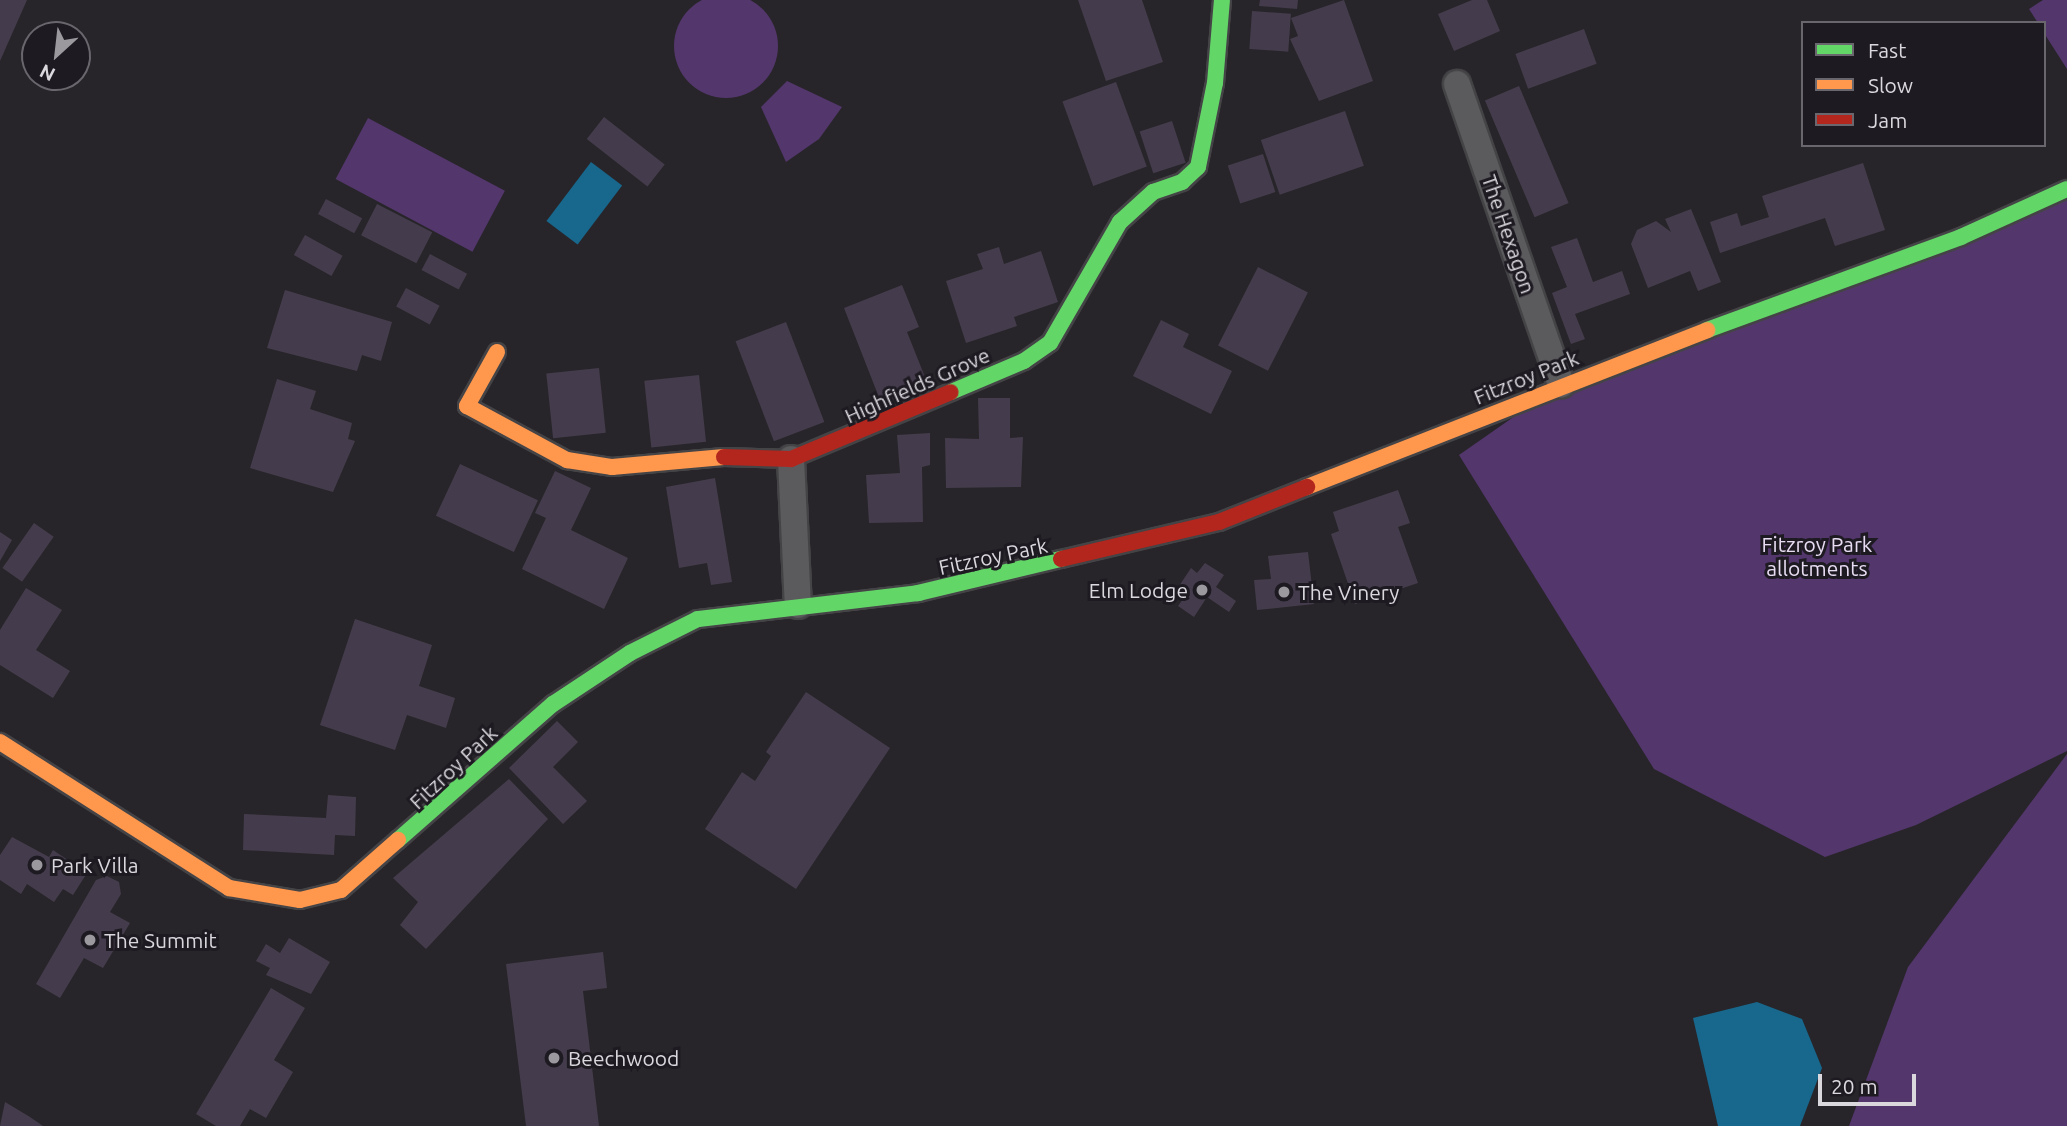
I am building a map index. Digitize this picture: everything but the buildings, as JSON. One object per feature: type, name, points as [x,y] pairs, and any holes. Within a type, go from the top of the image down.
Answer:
[{"type":"street","name":"Highfields Grove","points":[[497,352],[467,406],[567,460],[612,467],[737,456],[791,459],[1024,360],[1050,343],[1120,222],[1153,192],[1182,182],[1198,167],[1215,83],[1222,0]]},
{"type":"street","name":"The Hexagon","points":[[1457,84],[1561,384]]},
{"type":"street","name":"Fitzroy Park","points":[[0,742],[195,870],[253,894],[300,900],[341,890],[553,704],[629,653],[698,618],[918,593],[1219,522],[1561,384],[1961,237],[2067,188]]},
{"type":"street","points":[[791,459],[798,605]]},
{"type":"green space","points":[[704,-1],[748,-1],[763,9],[777,36],[777,56],[769,75],[755,89],[736,97],[716,97],[697,89],[683,75],[675,56],[678,26],[689,9]]},
{"type":"green space","points":[[2043,0],[2067,0],[2067,69],[2046,36],[2046,21],[2037,21],[2029,9]]},
{"type":"green space","points":[[787,81],[842,107],[819,139],[786,162],[761,107]]},
{"type":"green space","points":[[368,118],[505,191],[472,252],[336,179]]},
{"type":"green space","name":"Fitzroy Park allotments","points":[[2067,189],[2067,751],[1916,825],[1825,857],[1654,769],[1459,455],[1561,384]]},
{"type":"green space","points":[[2067,754],[2067,1126],[1849,1126],[1908,967]]},
{"type":"water","points":[[591,162],[622,185],[578,245],[546,221]]},
{"type":"water","points":[[1757,1002],[1802,1019],[1822,1068],[1800,1126],[1718,1126],[1693,1018]]},
{"type":"traffic: fast","points":[[951,392],[1024,361],[1050,343],[1120,222],[1153,192],[1182,182],[1198,167],[1215,83],[1222,0]]},
{"type":"traffic: fast","points":[[1707,330],[1961,237],[2067,189]]},
{"type":"traffic: fast","points":[[398,840],[553,704],[630,653],[698,619],[918,593],[1061,559]]},
{"type":"traffic: slow","points":[[1307,487],[1707,330]]},
{"type":"traffic: slow","points":[[497,352],[467,406],[567,460],[612,467],[724,457]]},
{"type":"traffic: slow","points":[[0,742],[229,888],[300,900],[341,890],[398,840]]},
{"type":"traffic: jam","points":[[724,457],[791,459],[951,392]]},
{"type":"traffic: jam","points":[[1061,559],[1219,522],[1307,487]]},
{"type":"place","name":"Elm Lodge","points":[[1202,590]]},
{"type":"place","name":"The Vinery","points":[[1284,592]]},
{"type":"place","name":"Park Villa","points":[[37,865]]},
{"type":"place","name":"The Summit","points":[[90,940]]},
{"type":"place","name":"Beechwood","points":[[554,1058]]}]
